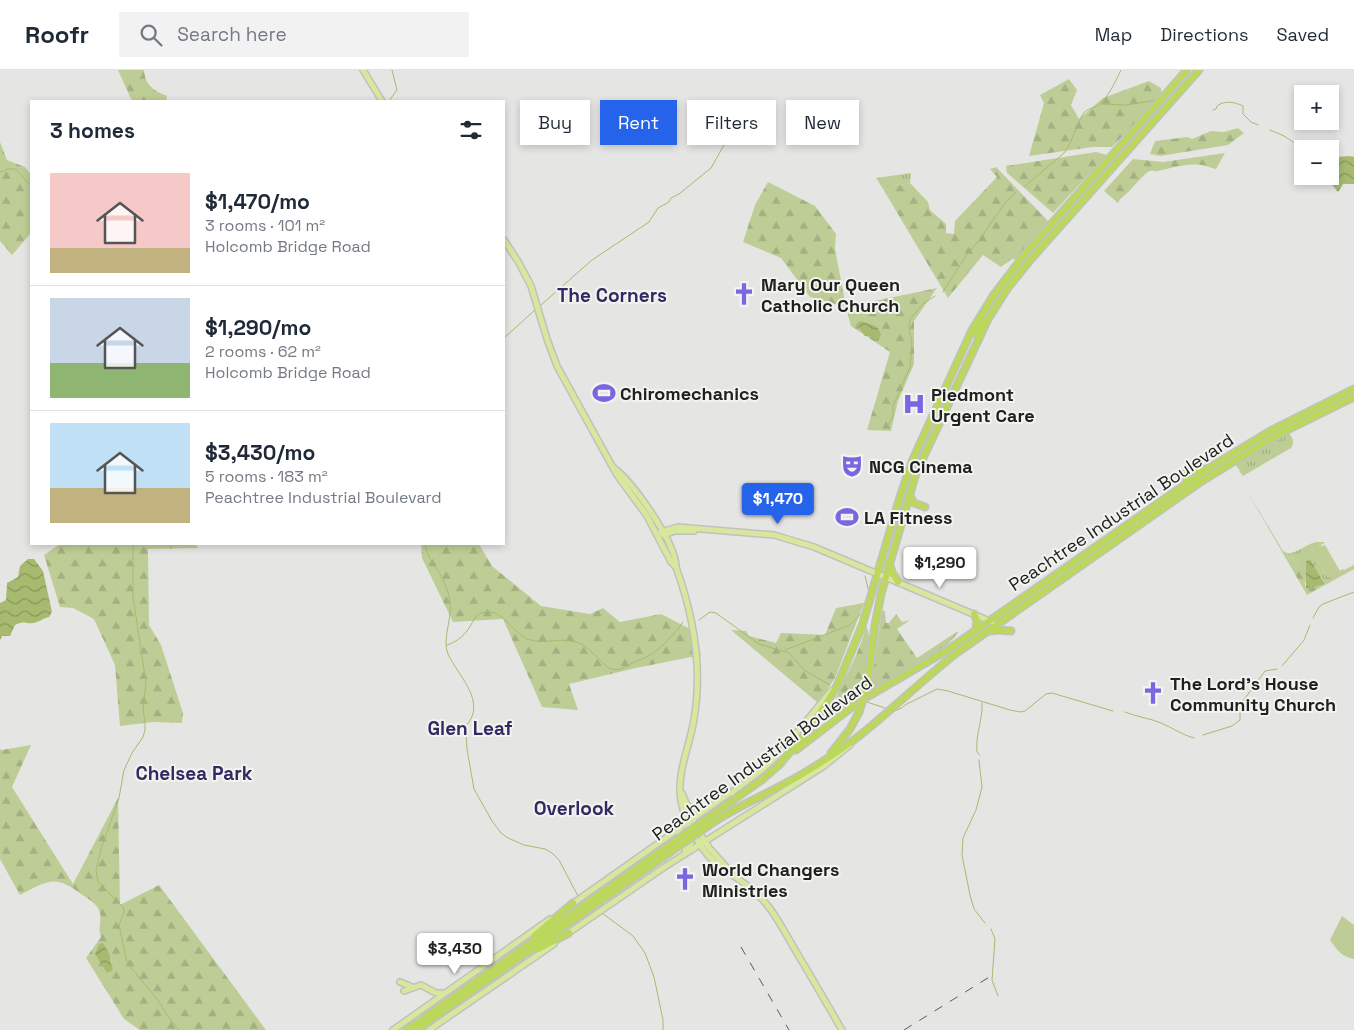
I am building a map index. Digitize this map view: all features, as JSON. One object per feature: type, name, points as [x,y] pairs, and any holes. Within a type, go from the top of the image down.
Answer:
[{"type":"highway","points":[[778,766],[802,739],[821,713],[833,694],[842,674],[881,575],[900,497],[913,459],[976,325],[1008,275],[1034,243],[1188,70]]},
{"type":"highway","points":[[1147,129],[1157,111],[1192,70]]},
{"type":"highway","points":[[824,759],[842,740],[859,712],[867,687],[881,575],[889,562],[914,480],[988,319],[1017,276],[1199,70]]},
{"type":"highway","points":[[958,381],[962,364],[998,291]]},
{"type":"highway","points":[[914,480],[915,465],[950,385],[951,376]]},
{"type":"highway","points":[[1349,397],[1354,391]]},
{"type":"highway","name":"Peachtree Industrial Boulevard","points":[[706,824],[800,775],[824,759],[862,732],[921,681],[986,632],[1196,485],[1269,439],[1325,412],[1349,397]]},
{"type":"highway","name":"Peachtree Industrial Boulevard","points":[[416,1030],[502,963],[706,824],[860,701],[932,659],[976,630],[1209,468],[1270,431],[1349,397]]},
{"type":"highway","points":[[1186,483],[1190,470],[1209,468]]},
{"type":"highway","points":[[904,511],[912,507],[925,509],[914,503],[909,495]]},
{"type":"highway","points":[[889,562],[898,582]]},
{"type":"highway","points":[[974,614],[977,620],[976,630]]},
{"type":"highway","points":[[986,632],[998,630],[1011,631]]},
{"type":"highway","name":"Peachtree Industrial Boulevard","points":[[406,1030],[425,1023],[680,842]]},
{"type":"highway","points":[[502,963],[573,903]]},
{"type":"highway","points":[[514,961],[569,933]]},
{"type":"main road","points":[[363,70],[381,100]]},
{"type":"main road","points":[[505,242],[531,286],[557,366],[614,468],[616,475],[661,535],[676,561],[693,628],[698,672],[695,716],[682,768],[681,800],[702,845],[721,867],[762,898],[772,912],[842,1030]]},
{"type":"main road","points":[[614,468],[620,472],[646,504],[658,524],[661,535]]},
{"type":"main road","points":[[658,524],[672,528],[774,535],[814,547],[997,624]]},
{"type":"main road","points":[[661,535],[672,528]]},
{"type":"main road","points":[[661,535],[675,531],[692,531],[696,529]]},
{"type":"main road","points":[[694,827],[698,817],[763,769],[785,748],[842,674]]},
{"type":"main road","name":"Peachtree Industrial Boulevard","points":[[425,1023],[569,933],[666,866],[692,849],[702,845],[716,834],[824,766],[845,750],[862,732]]},
{"type":"main road","points":[[681,792],[694,827],[696,842],[692,849]]},
{"type":"main road","points":[[678,828],[684,817],[679,801],[681,792]]},
{"type":"main road","name":"Peachtree Industrial Boulevard","points":[[694,827],[704,810],[731,792]]},
{"type":"main road","points":[[686,804],[696,810],[704,810]]},
{"type":"main road","points":[[678,828],[694,827],[704,834],[716,834]]},
{"type":"main road","points":[[666,866],[667,861],[690,847],[691,844],[685,833],[678,828]]},
{"type":"main road","name":"Peachtree Industrial Boulevard","points":[[393,1030],[678,828]]},
{"type":"main road","points":[[716,834],[711,839],[709,846],[731,873]]},
{"type":"main road","points":[[702,845],[725,864]]},
{"type":"main road","points":[[400,982],[412,987]]},
{"type":"main road","points":[[404,991],[412,987],[423,986],[438,994],[446,993]]},
{"type":"main road","points":[[432,991],[433,1002]]},
{"type":"green space","points":[[118,70],[144,70],[148,84],[154,90],[167,96],[166,100],[132,100]]},
{"type":"green space","points":[[1069,79],[1077,90],[1071,105],[1079,119],[1103,98],[1149,81],[1161,88],[1162,96],[1112,147],[1093,147],[1029,156],[1044,103],[1040,95]]},
{"type":"green space","points":[[1238,128],[1244,133],[1228,145],[1160,156],[1150,154],[1155,141],[1187,137],[1192,139],[1211,131],[1224,132]]},
{"type":"green space","points":[[0,142],[7,160],[25,167],[30,174],[30,234],[12,255],[0,241]]},
{"type":"green space","points":[[1096,152],[1107,155],[1053,213],[1007,173],[1006,166]]},
{"type":"green space","points":[[1225,153],[1216,169],[1203,165],[1191,165],[1150,171],[1118,203],[1104,191],[1133,159],[1163,162]]},
{"type":"green space","points":[[996,167],[1048,221],[1017,259],[1012,259],[1001,267],[983,255],[948,298],[883,189],[910,183],[928,202],[930,210],[946,224],[946,233],[954,234],[955,221],[997,177],[990,169]]},
{"type":"green space","points":[[911,173],[910,183],[883,189],[876,178]]},
{"type":"green space","points":[[768,182],[815,206],[836,234],[835,249],[846,307],[810,297],[781,258],[743,242],[755,205]]},
{"type":"green space","points":[[937,288],[914,321],[914,364],[898,401],[891,431],[867,430],[890,352],[851,326],[846,307]]},
{"type":"green space","points":[[1287,433],[1293,439],[1291,448],[1243,476],[1239,471],[1241,468],[1239,470],[1235,464]]},
{"type":"green space","points":[[1244,486],[1283,551],[1287,553],[1289,559],[1294,557],[1294,561],[1301,569],[1301,574],[1304,577],[1306,589],[1325,583],[1323,580],[1343,569],[1354,565],[1354,569],[1307,595]]},
{"type":"green space","points":[[1317,542],[1325,542],[1312,551],[1328,578],[1323,580],[1310,559],[1306,561],[1306,583],[1301,574],[1301,569],[1293,557],[1289,559],[1287,553],[1295,552]]},
{"type":"green space","points":[[59,545],[196,545],[198,548],[148,549],[149,625],[161,645],[183,713],[182,723],[153,722],[120,726],[115,665],[94,619],[73,608],[60,607],[44,555]]},
{"type":"green space","points":[[421,545],[480,545],[492,566],[541,606],[590,614],[603,608],[620,622],[661,614],[696,632],[701,655],[569,684],[578,710],[542,707],[503,619],[453,622],[422,558]]},
{"type":"green space","points":[[1316,545],[1325,545],[1340,571],[1328,578],[1312,551],[1302,557],[1302,553]]},
{"type":"green space","points":[[864,603],[835,678],[818,703],[731,630],[746,631],[749,636],[776,643],[781,633],[825,635],[836,608]]},
{"type":"green space","points":[[882,610],[885,611],[886,623],[889,623],[896,614],[902,622],[910,620],[897,629],[917,658],[958,631],[958,633],[947,645],[870,693]]},
{"type":"green space","points":[[866,626],[869,650],[862,698],[848,708],[838,706],[836,698],[857,654]]},
{"type":"green space","points":[[31,745],[12,787],[73,884],[118,798],[120,905],[159,885],[266,1030],[140,1030],[124,1019],[86,958],[101,937],[100,913],[96,905],[72,888],[57,882],[44,883],[20,895],[0,859],[0,749]]},
{"type":"green space","points":[[1342,916],[1354,925],[1354,959],[1346,957],[1330,940]]},
{"type":"water","points":[[1339,157],[1354,157],[1354,184],[1343,184],[1338,192],[1332,185],[1339,185]]},
{"type":"water","points":[[861,321],[874,325],[880,331],[881,335],[878,341],[865,336],[860,329],[859,323]]},
{"type":"water","points":[[28,559],[34,559],[43,571],[52,612],[49,617],[36,622],[23,622],[15,625],[10,636],[2,636],[0,640],[0,603],[6,600],[7,583],[18,577],[20,566]]},
{"type":"water","points":[[1310,559],[1325,584],[1306,589],[1306,561]]},
{"type":"water","points":[[103,943],[110,955],[110,962],[113,968],[112,971],[107,973],[95,954],[99,944]]},
{"type":"waterway","points":[[390,100],[397,90],[392,70]]},
{"type":"waterway","points":[[1025,186],[1064,153],[1083,114],[1104,100],[1121,70]]},
{"type":"waterway","points":[[1101,104],[1126,105],[1157,100]]},
{"type":"waterway","points":[[1213,110],[1223,103],[1237,103],[1243,106],[1243,114],[1251,122],[1258,125]]},
{"type":"waterway","points":[[1270,130],[1294,142]]},
{"type":"waterway","points":[[541,305],[592,260],[649,222],[658,208],[669,202],[671,198],[679,194],[711,168],[724,145]]},
{"type":"waterway","points":[[0,172],[16,169],[30,185]]},
{"type":"waterway","points":[[943,292],[965,257],[1005,203],[1016,192]]},
{"type":"waterway","points":[[888,425],[893,416],[893,406],[910,367],[912,343],[909,328],[910,319],[924,303],[935,296]]},
{"type":"waterway","points":[[505,337],[535,310]]},
{"type":"waterway","points":[[133,545],[133,597],[146,683],[143,710],[145,730],[124,770],[119,798],[101,849],[96,871],[98,882],[123,907],[124,912],[119,925],[127,963],[158,1000],[179,1030]]},
{"type":"waterway","points":[[425,545],[449,596],[450,610],[446,648],[473,698],[474,708],[472,717],[466,726]]},
{"type":"waterway","points":[[865,576],[869,592]]},
{"type":"waterway","points":[[1313,618],[1319,607],[1323,604],[1354,592]]},
{"type":"waterway","points":[[699,620],[710,612],[716,613],[759,644],[789,653],[804,670],[830,685]]},
{"type":"waterway","points":[[785,650],[850,625],[863,612]]},
{"type":"waterway","points":[[447,645],[462,637],[479,614],[494,613],[527,639],[534,641],[575,641],[589,649],[610,669],[617,670],[655,652],[683,622]]},
{"type":"waterway","points":[[1282,666],[1304,640],[1310,625]]},
{"type":"waterway","points":[[1203,735],[1232,726],[1240,720],[1240,705],[1265,671],[1277,669]]},
{"type":"waterway","points":[[894,711],[937,689],[1021,712],[1025,711],[1046,694],[1052,693],[1113,711]]},
{"type":"waterway","points":[[842,691],[856,698]]},
{"type":"waterway","points":[[867,702],[885,708]]},
{"type":"waterway","points":[[980,755],[977,752],[977,746],[982,703]]},
{"type":"waterway","points":[[1125,712],[1156,721],[1194,738]]},
{"type":"waterway","points":[[466,733],[474,789],[492,821],[501,833],[508,838],[524,845],[545,849],[552,853],[559,860],[578,896]]},
{"type":"waterway","points":[[979,760],[982,787],[976,810],[963,838],[962,855],[974,909],[985,923]]},
{"type":"waterway","points":[[602,913],[633,936],[645,953],[654,977],[663,1020],[663,1030]]},
{"type":"waterway","points":[[991,929],[995,939],[992,980],[998,996]]},
{"type":"railway","points":[[741,947],[789,1030]]},
{"type":"railway","points":[[904,1030],[991,976]]},
{"type":"place","name":"Mary Our Queen Catholic Church","points":[[744,294]]},
{"type":"place","name":"Chiromechanics","points":[[604,393]]},
{"type":"place","name":"Piedmont Urgent Care","points":[[914,404]]},
{"type":"place","name":"NCG Cinema","points":[[852,466]]},
{"type":"place","name":"LA Fitness","points":[[847,517]]},
{"type":"place","name":"The Lord's House Community Church","points":[[1153,693]]},
{"type":"place","name":"World Changers Ministries","points":[[685,879]]},
{"type":"district","name":"The Corners","points":[[612,295]]},
{"type":"district","name":"Glen Leaf","points":[[470,728]]},
{"type":"district","name":"Chelsea Park","points":[[194,773]]},
{"type":"district","name":"Overlook","points":[[574,808]]}]
